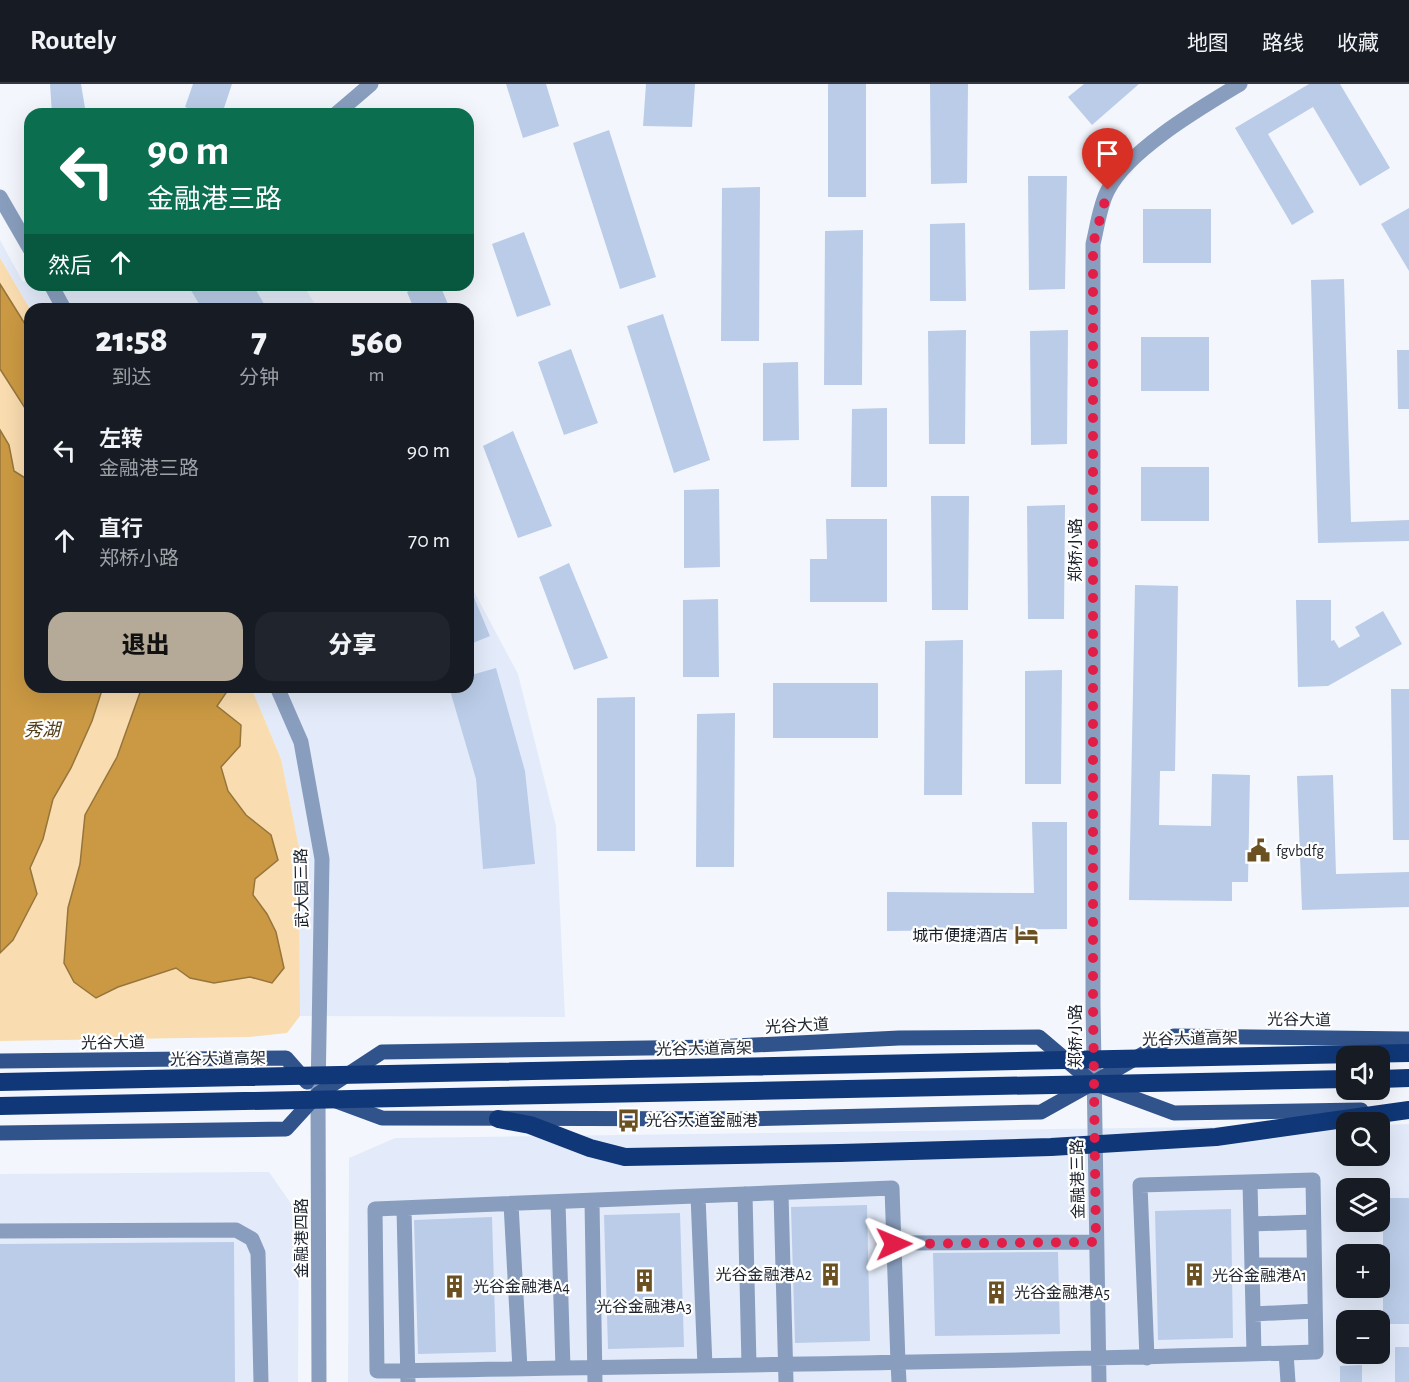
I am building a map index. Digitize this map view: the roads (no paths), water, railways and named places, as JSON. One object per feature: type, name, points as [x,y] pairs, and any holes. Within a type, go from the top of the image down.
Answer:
[{"type":"highway","name":"光谷大道高架","points":[[0,1082],[1409,1053]]},
{"type":"highway","points":[[1390,1079],[1409,1078]]},
{"type":"highway","points":[[0,1106],[1336,1079]]},
{"type":"highway","points":[[498,1119],[530,1125],[590,1148],[625,1157],[1051,1147],[1216,1137],[1409,1110]]},
{"type":"main road","name":"光谷大道","points":[[0,1061],[286,1058],[318,1094],[382,1118],[733,1119],[1041,1112],[1174,1036],[1409,1038]]},
{"type":"main road","name":"光谷大道","points":[[0,1133],[286,1129],[318,1094],[382,1052],[715,1047],[899,1038],[1039,1037],[1093,1083],[1174,1113],[1409,1110]]},
{"type":"street","points":[[343,108],[371,84]]},
{"type":"street","name":"郑桥小路","points":[[1093,1083],[1093,244],[1108,190],[1134,156],[1211,101],[1240,84]]},
{"type":"street","points":[[0,197],[24,237]]},
{"type":"street","name":"武大园三路","points":[[280,693],[301,742],[322,859],[318,1094]]},
{"type":"street","name":"金融港三路","points":[[1093,1083],[1099,1382]]},
{"type":"street","name":"金融港四路","points":[[318,1094],[319,1382]]},
{"type":"street","points":[[899,1382],[898,1363],[892,1188],[375,1209],[377,1371],[408,1376],[563,1368],[595,1375],[705,1366],[786,1364],[898,1363],[1147,1358],[1316,1352],[1313,1179],[1140,1185],[1147,1358]]},
{"type":"street","points":[[1250,1182],[1254,1354]]},
{"type":"street","points":[[781,1193],[786,1382]]},
{"type":"street","points":[[745,1194],[749,1365]]},
{"type":"street","points":[[698,1196],[705,1366]]},
{"type":"street","points":[[592,1201],[595,1375]]},
{"type":"street","points":[[558,1202],[563,1368]]},
{"type":"street","points":[[511,1204],[520,1369]]},
{"type":"street","points":[[404,1208],[408,1376]]},
{"type":"street","points":[[1251,1224],[1314,1222]]},
{"type":"street","points":[[0,1231],[236,1230],[252,1239],[258,1253],[261,1382]]},
{"type":"street","points":[[894,1244],[1096,1242]]},
{"type":"street","points":[[1252,1265],[1314,1265]]},
{"type":"street","points":[[1253,1314],[1315,1311]]},
{"type":"street","points":[[1286,1353],[1288,1382]]},
{"type":"water","points":[[0,284],[24,322],[24,407],[0,369]]},
{"type":"water","name":"秀湖","points":[[0,430],[9,445],[14,471],[24,477],[24,693],[101,693],[92,721],[71,768],[53,799],[43,839],[30,868],[37,894],[13,940],[0,953]]},
{"type":"water","points":[[140,693],[226,693],[217,706],[241,725],[240,746],[221,767],[228,791],[246,815],[271,835],[278,860],[255,879],[253,895],[267,914],[276,932],[284,968],[272,983],[250,977],[214,983],[190,978],[176,968],[118,987],[96,998],[74,982],[64,963],[68,908],[80,864],[85,815],[117,757]]},
{"type":"place","name":"fgvbdfg","points":[[1258,850]]},
{"type":"place","name":"城市便捷酒店","points":[[1026,935]]},
{"type":"place","name":"光谷大道金融港","points":[[628,1120]]},
{"type":"place","name":"光谷金融港A2","points":[[830,1274]]},
{"type":"place","name":"光谷金融港A1","points":[[1194,1275]]},
{"type":"place","name":"光谷金融港A3","points":[[644,1281]]},
{"type":"place","name":"光谷金融港A4","points":[[455,1286]]},
{"type":"place","name":"光谷金融港A5","points":[[996,1292]]}]
